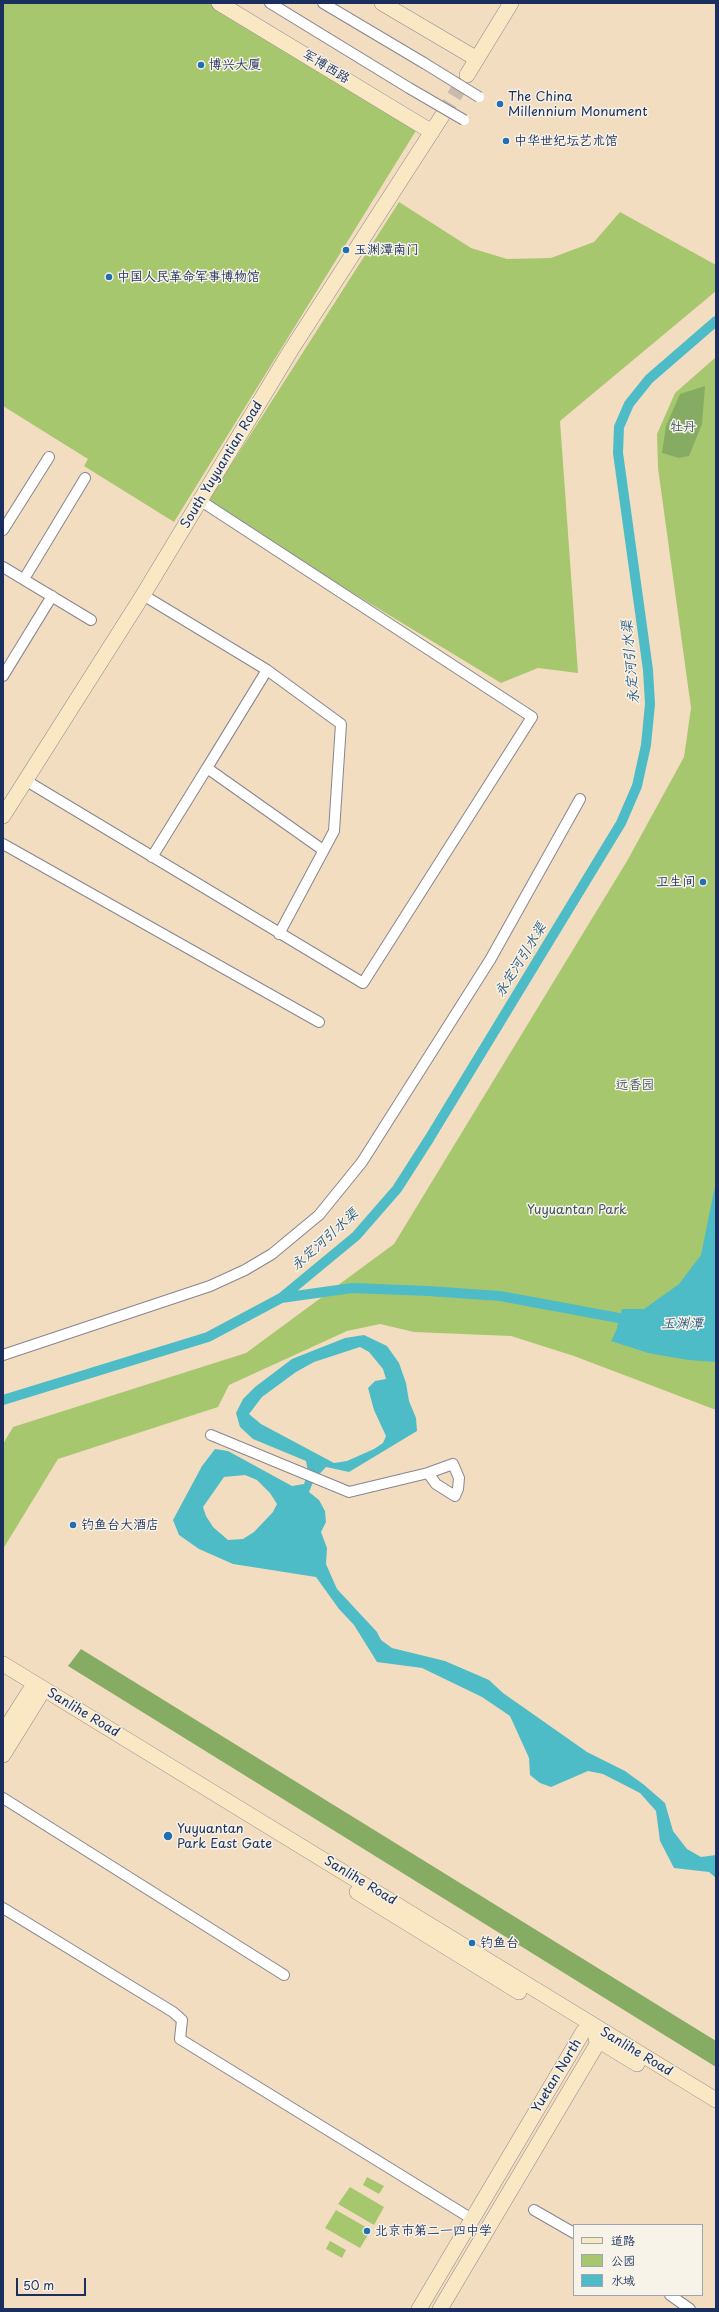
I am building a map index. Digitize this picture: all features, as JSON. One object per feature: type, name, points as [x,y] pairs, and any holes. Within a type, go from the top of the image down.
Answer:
[{"type":"main road","name":"军博西路","points":[[219,3],[432,132]]},
{"type":"main road","points":[[382,3],[477,59]]},
{"type":"main road","points":[[467,75],[511,3]]},
{"type":"main road","name":"South Yuyuantian Road","points":[[3,816],[143,595],[292,350],[442,116]]},
{"type":"main road","name":"Sanlihe Road","points":[[3,1664],[36,1692]]},
{"type":"main road","name":"Sanlihe Road","points":[[3,1676],[36,1692],[588,2029],[716,2100]]},
{"type":"main road","points":[[3,1733],[36,1692]]},
{"type":"main road","points":[[3,1755],[36,1692]]},
{"type":"main road","name":"Sanlihe Road","points":[[588,2029],[599,2041],[716,2111]]},
{"type":"main road","name":"Yuetan North","points":[[419,2309],[588,2029]]},
{"type":"main road","name":"Yuetan North","points":[[440,2309],[599,2041]]},
{"type":"street","points":[[270,3],[464,120]]},
{"type":"street","points":[[323,3],[479,97]]},
{"type":"street","points":[[3,530],[49,458]]},
{"type":"street","points":[[24,579],[85,478]]},
{"type":"street","points":[[25,780],[279,934],[363,983],[532,717],[201,501]]},
{"type":"street","points":[[3,567],[91,620]]},
{"type":"street","points":[[143,595],[267,670],[341,724],[334,831],[279,934]]},
{"type":"street","points":[[3,676],[52,596]]},
{"type":"street","points":[[152,857],[267,670]]},
{"type":"street","points":[[207,768],[323,850]]},
{"type":"street","points":[[3,1355],[210,1286],[245,1270],[272,1254],[319,1214],[362,1162],[490,960],[580,798]]},
{"type":"street","points":[[3,844],[319,1022]]},
{"type":"street","points":[[211,1435],[348,1492],[428,1473]]},
{"type":"street","points":[[3,1798],[284,1976]]},
{"type":"street","points":[[3,1908],[173,2012],[182,2020],[180,2039],[472,2219]]},
{"type":"street","points":[[534,2210],[573,2232]]},
{"type":"street","points":[[671,2296],[690,2309]]},
{"type":"green space","name":"中国人民革命军事博物馆","points":[[3,3],[213,3],[417,129],[174,522],[84,466],[88,459],[3,406]]},
{"type":"green space","points":[[399,202],[471,248],[507,259],[551,258],[594,242],[620,212],[716,265],[716,291],[560,421],[578,673],[538,668],[501,683],[206,504]]},
{"type":"green space","name":"Yuyuantan Park","points":[[716,357],[716,1410],[574,1356],[511,1336],[414,1332],[380,1324],[347,1331],[229,1385],[218,1407],[58,1459],[3,1549],[3,1444],[13,1427],[246,1353],[394,1244],[627,861],[684,757],[691,708],[658,468],[657,434],[675,393]]},
{"type":"green space","name":"牡丹","points":[[705,386],[702,424],[689,456],[679,458],[662,453],[666,426],[680,394]]},
{"type":"green space","points":[[81,1649],[716,2041],[716,2067],[68,1666]]},
{"type":"green space","points":[[367,2177],[384,2186],[379,2194],[363,2185]]},
{"type":"green space","points":[[350,2187],[384,2207],[374,2225],[338,2204]]},
{"type":"green space","points":[[336,2210],[371,2230],[360,2248],[325,2228]]},
{"type":"green space","points":[[330,2241],[346,2250],[342,2258],[326,2249]]},
{"type":"water","name":"玉渊潭","points":[[716,1181],[716,1362],[688,1360],[648,1353],[611,1341],[616,1331],[622,1309],[644,1309],[679,1284],[701,1255]]},
{"type":"water","points":[[364,1335],[387,1346],[399,1363],[406,1383],[409,1401],[416,1418],[417,1431],[349,1472],[326,1467],[314,1480],[309,1492],[319,1500],[325,1511],[326,1522],[321,1532],[327,1548],[326,1564],[337,1589],[377,1632],[381,1640],[392,1648],[445,1661],[489,1680],[503,1693],[587,1752],[625,1771],[643,1784],[665,1803],[673,1831],[687,1849],[701,1857],[716,1855],[716,1878],[709,1872],[674,1868],[660,1841],[656,1811],[640,1793],[603,1774],[588,1771],[551,1787],[540,1783],[530,1775],[529,1758],[510,1716],[482,1697],[422,1668],[377,1662],[354,1625],[339,1609],[316,1577],[233,1564],[199,1549],[179,1535],[173,1520],[202,1466],[215,1449],[228,1451],[292,1486],[304,1484],[308,1472],[306,1461],[253,1439],[240,1427],[236,1413],[243,1399],[255,1387],[292,1359],[345,1338]],"holes":[[[360,1347],[369,1352],[383,1369],[386,1379],[375,1381],[368,1388],[374,1410],[386,1436],[383,1443],[374,1449],[347,1461],[334,1463],[261,1424],[249,1414],[262,1397],[296,1372],[314,1362]],[[245,1475],[257,1480],[270,1493],[277,1504],[273,1512],[254,1532],[243,1539],[228,1540],[213,1527],[206,1516],[203,1507],[224,1477]]]},
{"type":"waterway","name":"永定河引水渠","points":[[3,1400],[208,1337],[281,1298],[356,1236],[397,1189],[621,823],[637,786],[646,745],[650,704],[648,670],[618,453],[619,427],[629,404],[649,379],[716,321]]},
{"type":"waterway","points":[[281,1298],[352,1288],[428,1291],[500,1296],[619,1318]]},
{"type":"tunnel","points":[[442,116],[467,75]]},
{"type":"place","name":"博兴大厦","points":[[201,65]]},
{"type":"place","name":"The China Millennium Monument","points":[[500,104]]},
{"type":"place","name":"中华世纪坛艺术馆","points":[[506,141]]},
{"type":"place","name":"玉渊潭南门","points":[[346,250]]},
{"type":"place","name":"中国人民革命军事博物馆","points":[[109,277]]},
{"type":"place","name":"卫生间","points":[[703,882]]},
{"type":"place","name":"钓鱼台大酒店","points":[[73,1525]]},
{"type":"place","name":"Yuyuantan Park East Gate","points":[[168,1836]]},
{"type":"place","name":"钓鱼台","points":[[472,1943]]},
{"type":"place","name":"北京市第二一四中学","points":[[367,2231]]},
{"type":"park label","name":"远香园","points":[[635,1085]]}]
